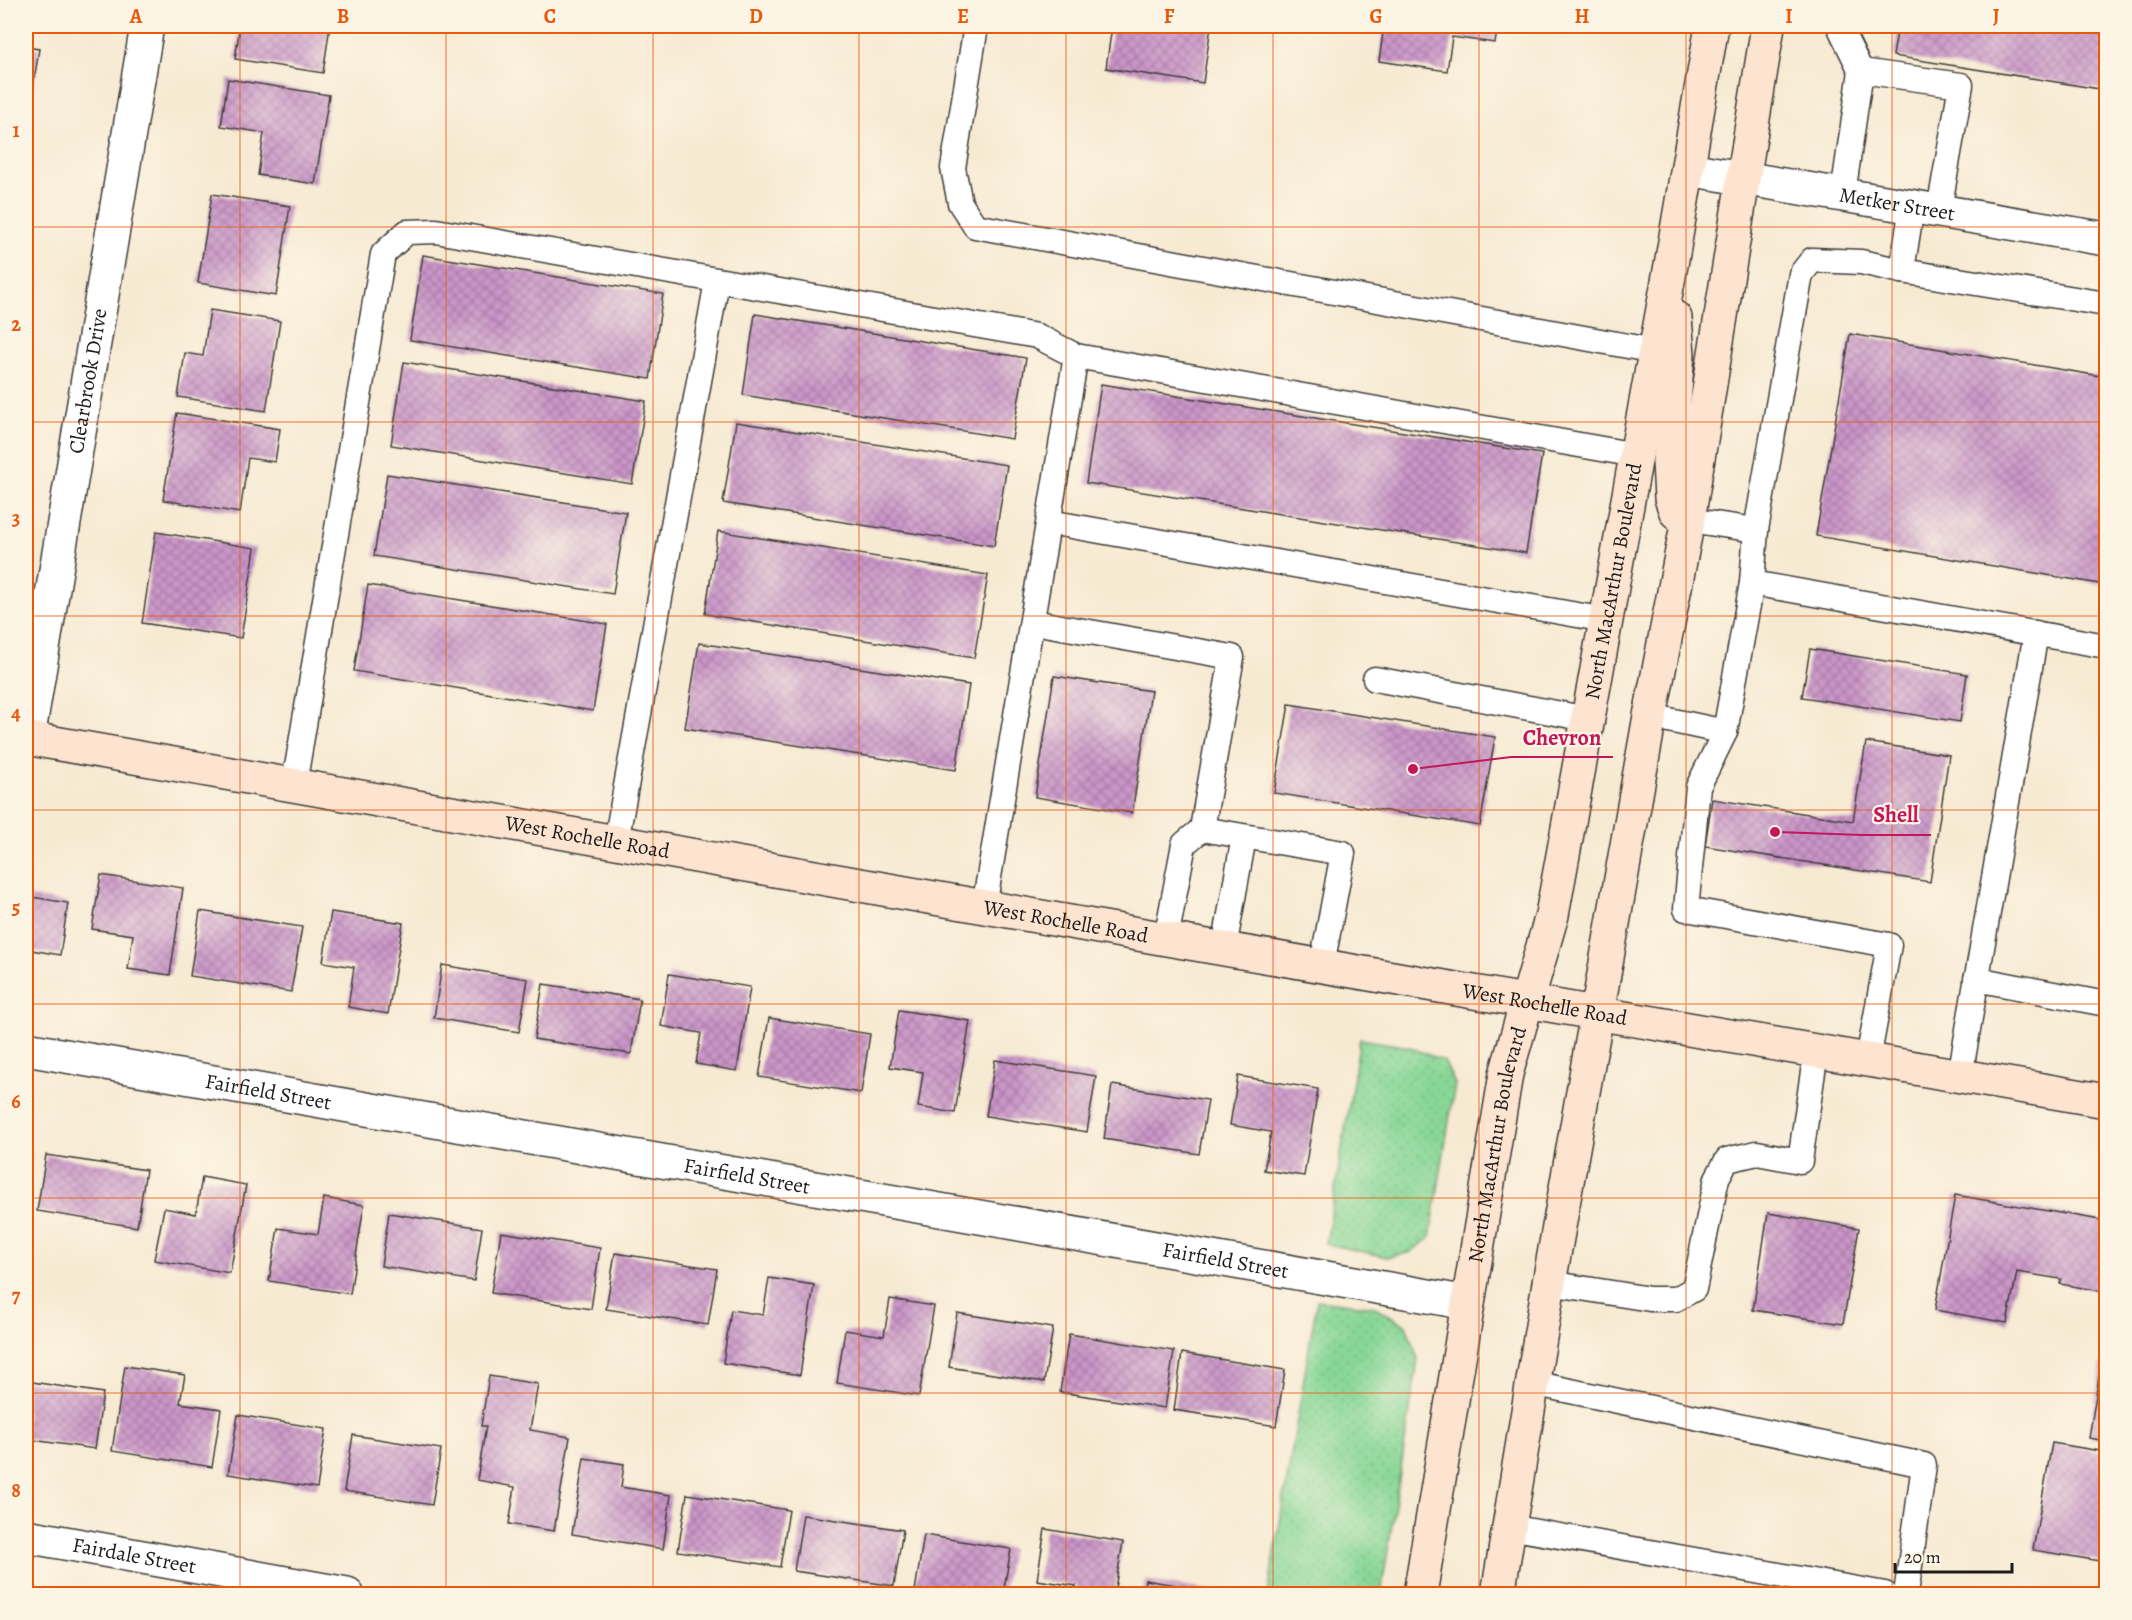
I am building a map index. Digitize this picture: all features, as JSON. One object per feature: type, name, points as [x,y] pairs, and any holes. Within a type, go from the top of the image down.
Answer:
[{"type":"main road","name":"North MacArthur Boulevard","points":[[1420,1594],[1506,1074],[1552,915],[1671,265],[1712,26]]},
{"type":"main road","points":[[1498,1594],[1549,1283],[1650,716],[1688,520],[1768,26]]},
{"type":"main road","points":[[1671,265],[1678,354],[1669,462],[1671,498],[1676,512],[1688,520]]},
{"type":"main road","name":"West Rochelle Road","points":[[27,738],[1166,939],[2106,1101]]},
{"type":"street","name":"Clearbrook Drive","points":[[27,738],[147,26]]},
{"type":"street","name":"Metker Street","points":[[1688,169],[2106,239]]},
{"type":"street","name":"Fairfield Street","points":[[26,1049],[1468,1303]]},
{"type":"street","name":"Fairdale Street","points":[[26,1536],[347,1594]]},
{"type":"lane","points":[[976,26],[953,168],[960,203],[975,226],[1655,351]]},
{"type":"lane","points":[[1839,26],[1861,70],[1843,194]]},
{"type":"lane","points":[[1861,70],[1961,85],[1926,208],[1902,271]]},
{"type":"lane","points":[[294,785],[383,254],[407,232],[436,231],[1037,336],[1076,356],[1636,455]]},
{"type":"lane","points":[[1868,1060],[1889,945],[1686,909],[1698,787],[1725,732],[1752,583],[1756,530],[1801,274],[1812,260],[1861,262],[1902,271],[2106,304]]},
{"type":"lane","points":[[616,842],[717,280]]},
{"type":"lane","points":[[984,907],[1076,356]]},
{"type":"lane","points":[[1688,520],[1756,530]]},
{"type":"lane","points":[[1050,522],[1606,620]]},
{"type":"lane","points":[[1752,583],[2106,646]]},
{"type":"lane","points":[[1033,622],[1232,657],[1203,829],[1184,844],[1166,939]]},
{"type":"lane","points":[[1960,1076],[2036,633]]},
{"type":"lane","points":[[1376,679],[1588,719]]},
{"type":"lane","points":[[1650,716],[1725,732]]},
{"type":"lane","points":[[1203,829],[1343,853],[1322,965]]},
{"type":"lane","points":[[1224,948],[1244,837]]},
{"type":"lane","points":[[1976,979],[2106,1004]]},
{"type":"lane","points":[[1549,1283],[1650,1299],[1676,1299],[1694,1289],[1717,1178],[1727,1160],[1757,1153],[1800,1161],[1816,1051]]},
{"type":"lane","points":[[1532,1383],[1924,1465],[1906,1594]]},
{"type":"lane","points":[[1509,1527],[1885,1594]]},
{"type":"green space","points":[[1360,1039],[1409,1047],[1444,1061],[1455,1084],[1430,1238],[1409,1253],[1387,1257],[1326,1244]]},
{"type":"green space","points":[[1317,1300],[1375,1307],[1406,1325],[1418,1359],[1381,1594],[1268,1594]]},
{"type":"building","points":[[240,26],[330,26],[323,73],[235,59]]},
{"type":"building","points":[[1112,26],[1211,26],[1203,83],[1106,68]]},
{"type":"building","points":[[1384,26],[1498,26],[1495,43],[1452,37],[1447,71],[1379,61]]},
{"type":"building","points":[[1898,26],[2106,26],[2106,90],[1893,56]]},
{"type":"building","points":[[26,47],[39,49],[27,127],[26,127]]},
{"type":"building","points":[[228,79],[329,95],[315,184],[258,175],[264,133],[221,126]]},
{"type":"building","points":[[212,194],[290,206],[276,296],[198,283]]},
{"type":"building","points":[[423,255],[663,294],[650,379],[410,340]]},
{"type":"building","points":[[210,310],[280,321],[266,411],[178,397],[185,353],[203,356]]},
{"type":"building","points":[[755,314],[1026,358],[1012,439],[743,395]]},
{"type":"building","points":[[1850,334],[2106,377],[2106,585],[1816,536]]},
{"type":"building","points":[[404,362],[646,401],[632,484],[391,445]]},
{"type":"building","points":[[1101,384],[1542,454],[1526,553],[1086,483]]},
{"type":"building","points":[[177,413],[280,429],[275,462],[248,458],[240,513],[163,500]]},
{"type":"building","points":[[736,422],[1007,465],[994,546],[723,503]]},
{"type":"building","points":[[387,474],[626,512],[613,594],[374,556]]},
{"type":"building","points":[[718,531],[988,575],[974,658],[705,614]]},
{"type":"building","points":[[156,532],[255,548],[241,638],[142,623]]},
{"type":"building","points":[[368,585],[607,624],[593,711],[354,671]]},
{"type":"building","points":[[699,643],[969,685],[956,770],[685,728]]},
{"type":"building","points":[[1810,649],[1967,674],[1960,722],[1802,697]]},
{"type":"building","points":[[1054,676],[1151,691],[1132,813],[1035,797]]},
{"type":"building","points":[[1289,704],[1495,737],[1480,826],[1274,793]]},
{"type":"building","points":[[1866,742],[1949,755],[1930,882],[1705,846],[1712,799],[1853,821]]},
{"type":"building","points":[[101,875],[183,888],[170,975],[128,969],[133,935],[92,929]]},
{"type":"building","points":[[26,896],[68,903],[60,955],[26,949]]},
{"type":"building","points":[[200,911],[302,927],[291,992],[190,976]]},
{"type":"building","points":[[331,912],[403,923],[388,1014],[348,1007],[354,967],[323,962]]},
{"type":"building","points":[[442,965],[528,979],[519,1032],[434,1018]]},
{"type":"building","points":[[669,974],[750,987],[737,1071],[696,1064],[701,1033],[661,1026]]},
{"type":"building","points":[[543,984],[640,999],[631,1054],[534,1039]]},
{"type":"building","points":[[899,1010],[970,1021],[955,1113],[918,1107],[923,1072],[890,1067]]},
{"type":"building","points":[[769,1018],[870,1034],[861,1093],[759,1077]]},
{"type":"building","points":[[995,1060],[1096,1076],[1087,1132],[986,1116]]},
{"type":"building","points":[[1238,1076],[1318,1089],[1304,1176],[1264,1170],[1271,1132],[1230,1125]]},
{"type":"building","points":[[1112,1085],[1208,1100],[1199,1154],[1104,1139]]},
{"type":"building","points":[[26,1150],[32,1151],[27,1183],[26,1183]]},
{"type":"building","points":[[46,1155],[146,1170],[137,1227],[37,1211]]},
{"type":"building","points":[[202,1177],[246,1185],[230,1273],[154,1260],[164,1208],[196,1214]]},
{"type":"building","points":[[1955,1195],[2106,1221],[2106,1292],[2060,1284],[2061,1279],[2017,1272],[2007,1323],[1935,1310]]},
{"type":"building","points":[[324,1198],[364,1205],[350,1294],[269,1281],[278,1228],[318,1234]]},
{"type":"building","points":[[389,1213],[482,1228],[474,1281],[381,1266]]},
{"type":"building","points":[[1768,1213],[1859,1228],[1843,1324],[1753,1310]]},
{"type":"building","points":[[501,1232],[600,1248],[591,1309],[491,1293]]},
{"type":"building","points":[[615,1253],[717,1269],[708,1325],[606,1309]]},
{"type":"building","points":[[769,1278],[814,1285],[800,1375],[723,1363],[731,1310],[763,1315]]},
{"type":"building","points":[[890,1299],[934,1306],[919,1396],[837,1383],[845,1330],[884,1336]]},
{"type":"building","points":[[957,1313],[1053,1328],[1044,1382],[949,1367]]},
{"type":"building","points":[[1069,1334],[1174,1351],[1165,1408],[1060,1392]]},
{"type":"building","points":[[2103,1352],[2106,1353],[2106,1441],[2089,1438]]},
{"type":"building","points":[[1182,1353],[1285,1370],[1276,1426],[1174,1410]]},
{"type":"building","points":[[125,1366],[185,1375],[180,1403],[221,1409],[212,1467],[112,1451]]},
{"type":"building","points":[[489,1376],[538,1384],[530,1430],[570,1437],[554,1531],[509,1524],[515,1487],[477,1480],[486,1426],[481,1426]]},
{"type":"building","points":[[26,1381],[103,1393],[95,1449],[26,1439]]},
{"type":"building","points":[[238,1415],[326,1429],[317,1488],[228,1474]]},
{"type":"building","points":[[353,1435],[441,1449],[432,1505],[344,1491]]},
{"type":"building","points":[[2052,1443],[2106,1452],[2106,1562],[2033,1550]]},
{"type":"building","points":[[584,1458],[624,1464],[621,1487],[671,1495],[663,1549],[572,1534]]},
{"type":"building","points":[[687,1494],[789,1510],[780,1567],[678,1551]]},
{"type":"building","points":[[803,1515],[903,1530],[894,1586],[794,1571]]},
{"type":"building","points":[[1045,1529],[1123,1542],[1114,1594],[1075,1594],[1076,1586],[1037,1580]]},
{"type":"building","points":[[924,1535],[1011,1549],[1003,1594],[936,1594],[915,1591]]},
{"type":"building","points":[[1145,1580],[1225,1593],[1225,1594],[1143,1594]]},
{"type":"place","name":"Chevron","points":[[1413,769]]},
{"type":"place","name":"Shell","points":[[1775,832]]}]
